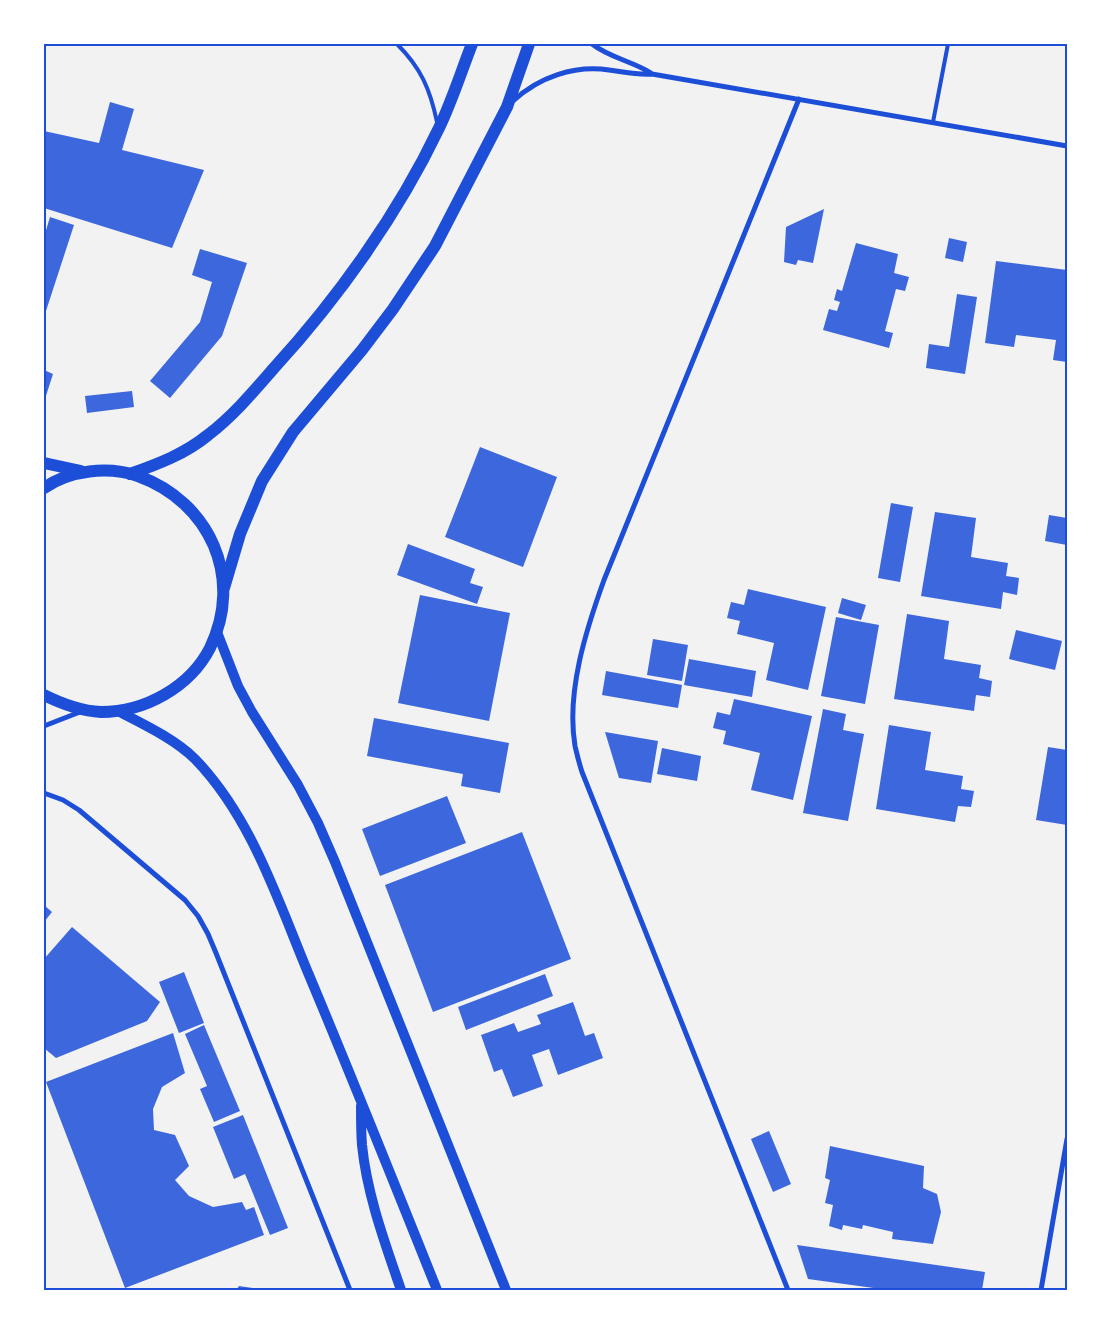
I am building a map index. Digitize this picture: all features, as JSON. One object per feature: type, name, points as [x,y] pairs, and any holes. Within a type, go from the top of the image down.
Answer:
[{"type":"main road","points":[[130,474],[167,460],[208,436],[246,400],[321,315],[352,273],[408,184],[439,128],[472,44]]},
{"type":"main road","points":[[44,695],[61,704],[85,710],[101,712],[118,711],[137,707],[171,691],[199,665],[217,632],[224,588],[240,534],[262,481],[293,432],[367,344],[435,246],[507,107],[529,44]]},
{"type":"main road","points":[[44,463],[86,472]]},
{"type":"main road","points":[[44,488],[68,477],[86,472],[109,471],[130,474],[155,482],[178,497],[197,515],[211,537],[220,562],[224,588]]},
{"type":"main road","points":[[217,632],[238,686],[252,712],[298,785],[335,862],[506,1290]]},
{"type":"main road","points":[[118,711],[148,726],[194,759],[218,788],[240,820],[266,873],[361,1100],[436,1290]]},
{"type":"main road","points":[[361,1100],[362,1144],[370,1191],[401,1290]]},
{"type":"street","points":[[592,44],[614,58],[635,64],[652,74]]},
{"type":"street","points":[[507,107],[532,86],[563,73],[579,69],[597,69],[633,75],[652,74],[1067,146]]},
{"type":"street","points":[[788,1290],[582,772],[575,745],[573,717],[579,661],[584,638],[604,580],[799,99]]},
{"type":"street","points":[[44,726],[85,710]]},
{"type":"street","points":[[44,794],[63,800],[79,810],[170,886],[198,916],[208,934],[350,1290]]},
{"type":"street","points":[[1041,1290],[1067,1139]]},
{"type":"street","points":[[1060,1180],[1067,1181]]},
{"type":"lane","points":[[397,44],[412,59],[425,80],[439,128]]},
{"type":"lane","points":[[933,122],[948,44]]},
{"type":"building","points":[[110,102],[134,109],[122,150],[204,170],[172,248],[44,208],[44,131],[99,143]]},
{"type":"building","points":[[824,209],[813,263],[798,260],[796,265],[784,262],[786,227]]},
{"type":"building","points":[[50,217],[74,225],[44,317],[44,237]]},
{"type":"building","points":[[949,238],[967,242],[963,262],[945,258]]},
{"type":"building","points":[[856,243],[898,254],[894,273],[909,277],[905,291],[896,289],[885,331],[893,333],[889,348],[823,330],[829,309],[837,311],[840,302],[834,300],[837,289],[842,291]]},
{"type":"building","points":[[200,249],[247,263],[222,336],[170,398],[150,381],[200,322],[212,282],[192,275]]},
{"type":"building","points":[[996,261],[1067,270],[1067,362],[1053,360],[1056,340],[1016,335],[1014,347],[985,343]]},
{"type":"building","points":[[957,294],[977,297],[965,374],[926,368],[929,344],[949,347]]},
{"type":"building","points":[[44,370],[53,374],[44,402]]},
{"type":"building","points":[[132,391],[134,407],[87,413],[85,396]]},
{"type":"building","points":[[480,447],[557,477],[523,567],[445,537]]},
{"type":"building","points":[[891,503],[913,507],[900,582],[878,578]]},
{"type":"building","points":[[935,512],[976,518],[971,557],[1008,563],[1006,576],[1019,578],[1017,595],[1003,592],[1001,609],[921,596]]},
{"type":"building","points":[[1049,515],[1067,518],[1067,545],[1045,541]]},
{"type":"building","points":[[408,544],[475,569],[470,583],[483,587],[477,604],[397,575]]},
{"type":"building","points":[[748,589],[826,607],[808,690],[766,680],[774,643],[737,634],[740,621],[727,618],[731,602],[744,605]]},
{"type":"building","points":[[420,595],[510,613],[489,721],[398,703]]},
{"type":"building","points":[[842,598],[866,605],[861,620],[838,613]]},
{"type":"building","points":[[907,614],[949,621],[944,659],[981,665],[979,678],[992,681],[990,697],[976,695],[974,711],[894,699]]},
{"type":"building","points":[[836,617],[879,625],[865,704],[821,696]]},
{"type":"building","points":[[1016,630],[1062,641],[1055,670],[1009,659]]},
{"type":"building","points":[[653,639],[688,645],[682,681],[647,675]]},
{"type":"building","points":[[689,659],[756,671],[752,697],[684,685]]},
{"type":"building","points":[[606,671],[682,685],[678,708],[602,695]]},
{"type":"building","points":[[734,699],[812,716],[793,800],[751,790],[760,753],[723,744],[726,731],[713,728],[717,712],[730,715]]},
{"type":"building","points":[[823,709],[846,714],[843,730],[864,734],[848,821],[803,813]]},
{"type":"building","points":[[374,718],[509,743],[500,793],[461,786],[463,774],[367,756]]},
{"type":"building","points":[[889,725],[931,732],[925,770],[963,776],[961,789],[974,791],[971,807],[958,806],[955,822],[876,809]]},
{"type":"building","points":[[605,732],[658,741],[651,783],[619,778]]},
{"type":"building","points":[[1048,747],[1067,750],[1067,825],[1036,820]]},
{"type":"building","points":[[662,748],[701,756],[697,781],[657,774]]},
{"type":"building","points":[[447,796],[466,843],[380,876],[362,829]]},
{"type":"building","points":[[522,832],[571,959],[433,1012],[385,885]]},
{"type":"building","points":[[44,905],[52,912],[44,922]]},
{"type":"building","points":[[72,927],[160,1002],[147,1021],[56,1058],[44,1048],[44,959]]},
{"type":"building","points":[[184,972],[204,1023],[179,1033],[159,982]]},
{"type":"building","points":[[545,974],[553,996],[466,1030],[458,1007]]},
{"type":"building","points":[[573,1002],[585,1036],[594,1033],[603,1058],[558,1075],[549,1049],[532,1055],[543,1086],[513,1097],[502,1069],[494,1072],[481,1035],[514,1023],[518,1032],[541,1024],[537,1015]]},
{"type":"building","points":[[204,1025],[240,1111],[214,1122],[200,1089],[207,1086],[185,1034]]},
{"type":"building","points":[[173,1033],[185,1073],[162,1087],[153,1109],[154,1130],[175,1135],[189,1166],[175,1180],[189,1196],[213,1207],[242,1202],[246,1210],[254,1207],[264,1235],[125,1288],[46,1082]]},
{"type":"building","points":[[243,1115],[288,1228],[270,1235],[245,1174],[234,1179],[213,1127]]},
{"type":"building","points":[[769,1131],[791,1184],[773,1192],[751,1139]]},
{"type":"building","points":[[830,1146],[924,1166],[923,1188],[937,1194],[941,1212],[933,1244],[892,1239],[893,1232],[863,1225],[862,1229],[843,1225],[842,1230],[829,1226],[833,1205],[825,1203],[830,1180],[825,1178]]},
{"type":"building","points":[[797,1245],[985,1272],[982,1290],[888,1290],[808,1279]]},
{"type":"building","points":[[239,1286],[259,1289],[259,1290],[236,1290]]}]
